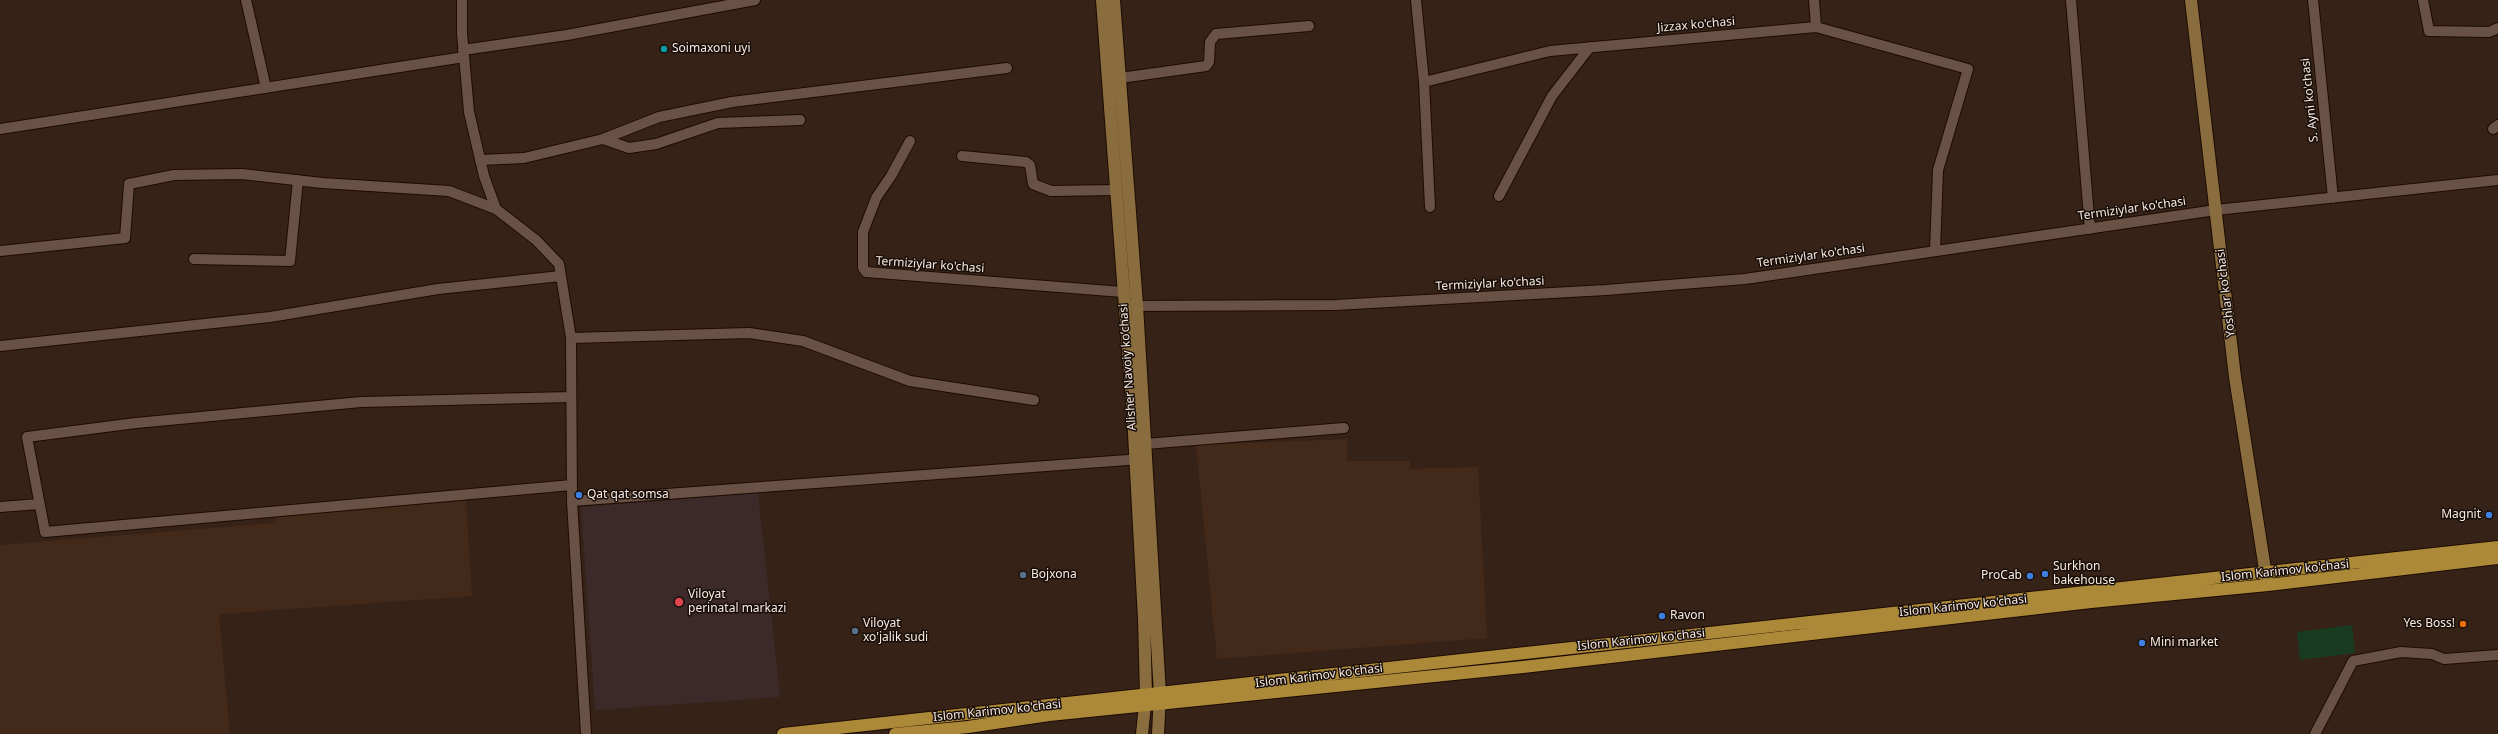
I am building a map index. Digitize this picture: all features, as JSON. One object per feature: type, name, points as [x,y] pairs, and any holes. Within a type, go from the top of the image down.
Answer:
[{"type":"main road","name":"Alisher Navoiy ko’chasi","points":[[1102,0],[1115,79],[1136,293],[1145,444],[1140,459],[1146,701],[1142,734]]},
{"type":"main road","name":"Alisher Navoiy ko’chasi","points":[[1114,0],[1117,190],[1123,292],[1140,459],[1160,699],[1158,734]]},
{"type":"main road","name":"Yoshlar ko'chasi","points":[[2191,0],[2235,377],[2267,580]]},
{"type":"main road","name":"Islom Karimov ko'chasi","points":[[895,734],[968,727],[1160,699],[1523,667],[2091,602],[2267,580],[2498,547]]},
{"type":"main road","name":"Islom Karimov ko'chasi","points":[[2267,580],[2498,558]]},
{"type":"main road","name":"Islom Karimov ko'chasi","points":[[784,734],[1146,701]]},
{"type":"street","points":[[246,0],[266,88]]},
{"type":"street","points":[[462,0],[463,54],[468,112],[480,160],[496,209]]},
{"type":"street","points":[[0,129],[266,88],[463,54],[755,0]]},
{"type":"street","points":[[1416,0],[1424,82],[1430,207]]},
{"type":"street","points":[[1814,0],[1816,27]]},
{"type":"street","points":[[2071,0],[2090,229]]},
{"type":"street","name":"S. Ayni ko'chasi","points":[[2313,0],[2333,198]]},
{"type":"street","points":[[2423,0],[2429,32],[2489,32],[2498,28]]},
{"type":"street","points":[[1115,79],[1206,66],[1209,62],[1210,42],[1216,34],[1309,26]]},
{"type":"street","name":"Jizzax ko'chasi","points":[[1424,82],[1550,51],[1816,27],[1968,69],[1938,170],[1935,251]]},
{"type":"street","points":[[1499,196],[1552,96],[1590,48]]},
{"type":"street","points":[[480,160],[524,158],[603,139],[659,117],[732,102],[1007,68]]},
{"type":"street","points":[[603,139],[629,148],[656,144],[718,123],[800,120]]},
{"type":"street","name":"Termiziylar ko'chasi","points":[[910,141],[892,176],[876,198],[863,232],[863,268],[866,272],[1136,293]]},
{"type":"street","points":[[962,156],[1026,162],[1030,165],[1033,184],[1051,191],[1117,190]]},
{"type":"street","points":[[0,251],[125,238],[129,184],[174,175],[234,174],[449,191],[496,209],[536,240],[559,264],[571,338],[570,397],[572,501],[586,734]]},
{"type":"street","points":[[194,259],[290,261],[298,180]]},
{"type":"street","name":"Termiziylar ko'chasi","points":[[1124,306],[1335,305],[1606,290],[1745,279],[2216,210],[2498,180]]},
{"type":"street","points":[[0,346],[270,317],[438,289],[561,276]]},
{"type":"street","points":[[571,338],[748,333],[803,341],[910,381],[1034,400]]},
{"type":"street","points":[[570,397],[361,402],[136,422],[27,437],[45,532],[572,485]]},
{"type":"street","points":[[1145,444],[1344,428]]},
{"type":"street","points":[[572,501],[1140,459]]},
{"type":"street","points":[[0,506],[39,504]]},
{"type":"street","points":[[2314,734],[2353,661],[2401,652],[2432,654],[2444,659],[2498,655]]},
{"type":"shaded area","points":[[1347,439],[1347,461],[1410,461],[1410,469],[1478,467],[1487,638],[1217,659],[1196,445]]},
{"type":"shaded area","name":"Viloyat perinatal markazi","points":[[758,493],[780,697],[595,710],[581,507]]},
{"type":"shaded area","points":[[466,501],[472,596],[219,614],[230,734],[0,734],[0,545],[275,523],[275,515]]},
{"type":"green space","points":[[2352,625],[2355,653],[2300,660],[2297,632]]},
{"type":"place","name":"Soimaxoni uyi","points":[[664,49]]},
{"type":"place","name":"Qat qat somsa","points":[[579,495]]},
{"type":"place","name":"Magnit","points":[[2489,515]]},
{"type":"place","name":"Surkhon bakehouse","points":[[2045,574]]},
{"type":"place","name":"Bojxona","points":[[1023,575]]},
{"type":"place","name":"ProCab","points":[[2030,576]]},
{"type":"place","name":"Viloyat perinatal markazi","points":[[679,602]]},
{"type":"place","name":"Ravon","points":[[1662,616]]},
{"type":"place","name":"Yes Boss!","points":[[2463,624]]},
{"type":"place","name":"Viloyat xo'jalik sudi","points":[[855,631]]},
{"type":"place","name":"Mini market","points":[[2142,643]]}]
